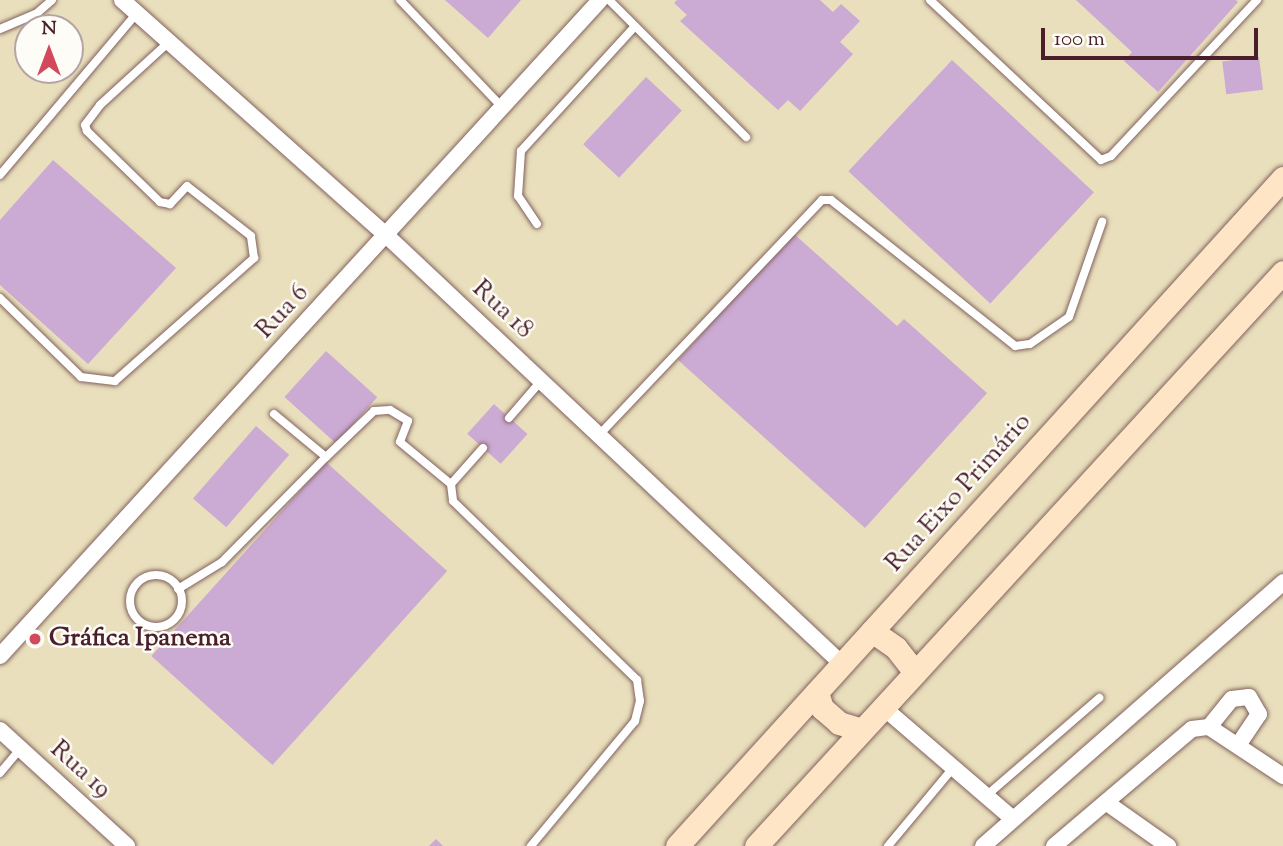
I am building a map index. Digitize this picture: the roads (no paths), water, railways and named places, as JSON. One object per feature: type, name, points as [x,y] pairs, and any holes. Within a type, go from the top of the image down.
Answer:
[{"type":"street","name":"Rua 18","points":[[122,0],[386,235],[841,663]]},
{"type":"street","name":"Rua 6","points":[[0,656],[600,0]]},
{"type":"street","name":"Rua Eixo Primário","points":[[677,846],[1283,178]]},
{"type":"street","points":[[756,846],[1283,272]]},
{"type":"street","points":[[983,846],[1283,582]]},
{"type":"street","points":[[872,631],[896,648],[915,672]]},
{"type":"street","points":[[817,692],[822,708],[839,723],[862,730]]},
{"type":"street","points":[[1054,846],[1186,732],[1209,727],[1232,699],[1249,697],[1257,705],[1258,719],[1238,745]]},
{"type":"street","points":[[884,708],[1013,819]]},
{"type":"street","points":[[1209,727],[1283,776]]},
{"type":"street","name":"Rua 19","points":[[0,730],[127,846]]},
{"type":"street","points":[[1107,803],[1168,846]]},
{"type":"lane","points":[[0,29],[36,14],[52,0]]},
{"type":"lane","points":[[400,0],[502,107]]},
{"type":"lane","points":[[609,0],[746,137]]},
{"type":"lane","points":[[930,0],[1101,160],[1111,156],[1256,0]]},
{"type":"lane","points":[[0,175],[137,13]]},
{"type":"lane","points":[[537,224],[518,196],[521,151],[635,26]]},
{"type":"lane","points":[[0,298],[81,377],[115,381],[254,258],[251,236],[187,186],[170,204],[160,202],[87,131],[85,125],[100,105],[169,42]]},
{"type":"lane","points":[[599,435],[822,200],[831,200],[1015,346],[1030,344],[1076,309],[1102,222]]},
{"type":"lane","points":[[509,418],[541,380]]},
{"type":"lane","points":[[178,589],[222,562],[374,411],[390,410],[408,421],[400,442],[451,484],[453,501],[638,680],[640,701],[635,721],[531,846]]},
{"type":"lane","points":[[274,414],[326,457]]},
{"type":"lane","points":[[451,484],[483,448]]},
{"type":"lane","points":[[158,576],[178,589],[179,612],[168,624],[145,625],[133,614],[132,591],[143,579],[158,576]]},
{"type":"lane","points":[[986,796],[1099,698]]},
{"type":"lane","points":[[0,774],[20,749]]},
{"type":"lane","points":[[888,846],[953,768]]},
{"type":"place","name":"Gráfica Ipanema","points":[[35,639]]}]
